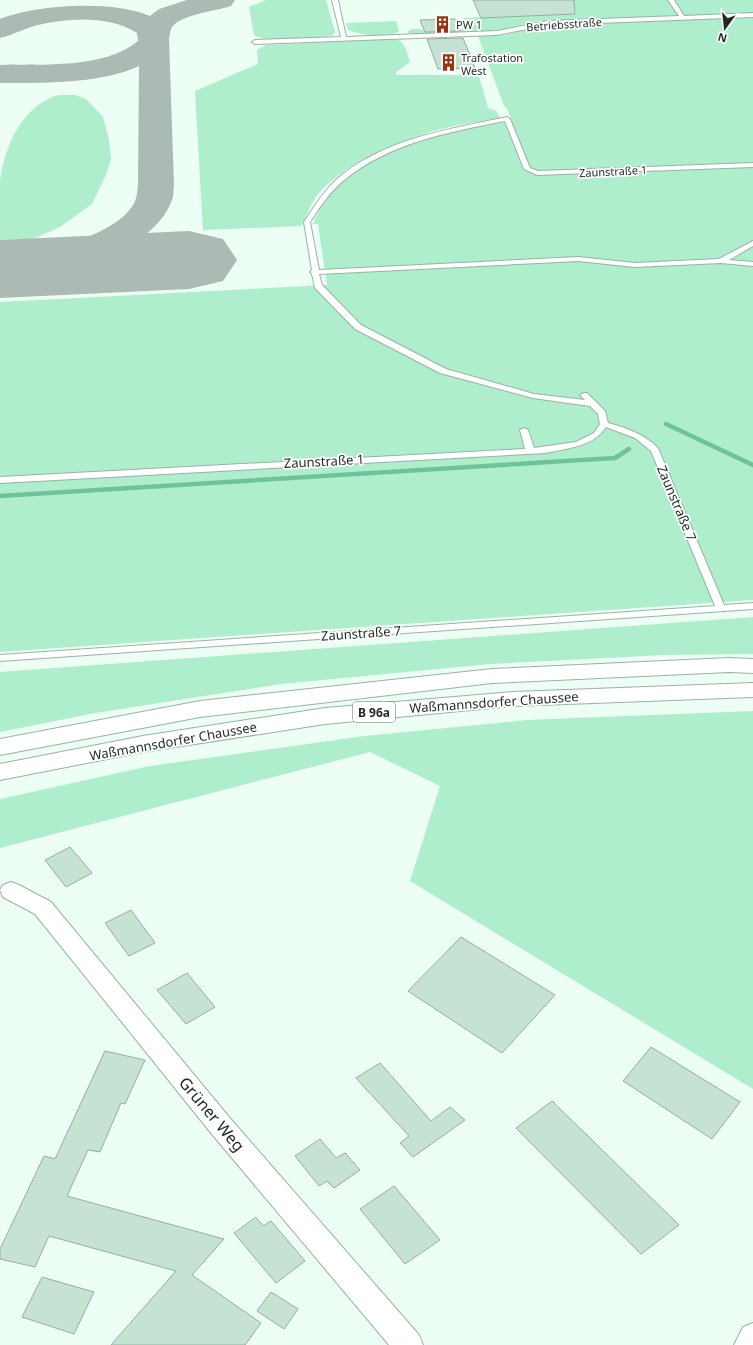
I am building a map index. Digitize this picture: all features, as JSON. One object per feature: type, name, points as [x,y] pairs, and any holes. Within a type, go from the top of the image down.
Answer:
[{"type":"main road","name":"Waßmannsdorfer Chaussee","points":[[0,747],[200,709],[492,676],[721,666],[753,666]]},
{"type":"main road","name":"Waßmannsdorfer Chaussee","points":[[0,772],[143,744],[325,716],[513,699],[753,690]]},
{"type":"street","name":"Grüner Weg","points":[[11,891],[43,908],[220,1125],[408,1345]]},
{"type":"street","points":[[748,1345],[753,1337]]},
{"type":"lane","points":[[334,0],[344,38]]},
{"type":"lane","points":[[671,0],[683,18]]},
{"type":"lane","name":"Betriebsstraße","points":[[255,42],[497,33],[524,26],[547,23],[753,15]]},
{"type":"lane","name":"Zaunstraße 1","points":[[314,272],[308,222],[322,199],[338,181],[367,161],[408,143],[439,133],[508,119],[527,169],[537,174],[753,165]]},
{"type":"lane","points":[[721,260],[753,243]]},
{"type":"lane","points":[[594,404],[533,396],[443,371],[358,326],[318,286],[314,272],[578,259],[635,266],[721,260],[753,264]]},
{"type":"lane","points":[[584,395],[602,413],[604,424]]},
{"type":"lane","name":"Zaunstraße 1","points":[[0,480],[546,450],[578,444],[597,435],[604,424]]},
{"type":"lane","name":"Zaunstraße 7","points":[[604,424],[625,429],[647,442],[655,450],[721,609]]},
{"type":"lane","points":[[524,430],[530,450]]},
{"type":"lane","name":"Zaunstraße 7","points":[[0,658],[753,606]]},
{"type":"green space","points":[[266,0],[326,0],[335,32],[333,35],[325,37],[292,40],[261,38],[254,35],[249,7]]},
{"type":"green space","points":[[473,0],[753,0],[753,13],[538,21],[494,31],[413,35],[407,32],[412,29],[466,29],[463,18],[481,17]]},
{"type":"green space","points":[[753,17],[753,600],[0,652],[0,302],[327,285],[318,224],[313,224],[327,199],[347,179],[371,162],[398,150],[456,132],[512,121],[507,108],[504,106],[478,36],[505,35],[544,24]]},
{"type":"green space","points":[[396,21],[399,31],[382,36],[353,32],[348,30],[346,23]]},
{"type":"green space","points":[[393,39],[401,41],[410,62],[396,72],[396,75],[479,76],[488,108],[496,111],[500,118],[458,125],[434,131],[402,142],[369,156],[339,175],[326,186],[311,204],[301,226],[203,230],[195,91],[258,64],[257,50],[266,45]]},
{"type":"green space","points":[[59,95],[75,95],[86,99],[103,117],[109,140],[111,159],[106,175],[92,204],[60,227],[33,239],[0,240],[0,181],[2,168],[11,141],[26,117],[35,107],[46,100]]},
{"type":"green space","points":[[753,617],[753,654],[664,655],[490,664],[281,684],[95,713],[0,732],[0,672]]},
{"type":"green space","points":[[753,711],[753,1089],[410,881],[440,786],[370,752],[0,848],[0,799],[150,766],[365,736],[527,720]]},
{"type":"building","points":[[473,0],[574,0],[575,14],[481,18]]},
{"type":"building","name":"PW 1","points":[[455,19],[460,31],[425,32],[420,20]]},
{"type":"building","points":[[463,38],[475,68],[438,69],[427,39]]},
{"type":"building","points":[[70,847],[92,873],[66,887],[45,860]]},
{"type":"building","points":[[131,910],[155,943],[129,956],[105,923]]},
{"type":"building","points":[[461,937],[555,995],[502,1053],[408,991]]},
{"type":"building","points":[[187,973],[215,1007],[186,1024],[157,990]]},
{"type":"building","points":[[651,1047],[740,1102],[712,1139],[623,1081]]},
{"type":"building","points":[[105,1051],[145,1060],[125,1104],[121,1103],[100,1152],[88,1150],[67,1196],[224,1239],[192,1275],[261,1323],[245,1345],[111,1345],[176,1271],[49,1236],[35,1267],[0,1259],[0,1249],[44,1156],[55,1159]]},
{"type":"building","points":[[380,1063],[431,1121],[450,1107],[465,1120],[413,1157],[400,1143],[409,1136],[356,1078]]},
{"type":"building","points":[[552,1101],[679,1225],[641,1254],[516,1128]]},
{"type":"building","points":[[320,1139],[336,1158],[345,1153],[360,1170],[334,1188],[327,1181],[319,1186],[295,1156]]},
{"type":"building","points":[[394,1186],[440,1240],[405,1264],[360,1209]]},
{"type":"building","points":[[256,1217],[263,1226],[271,1221],[305,1261],[276,1283],[234,1233]]},
{"type":"building","points":[[42,1277],[94,1292],[74,1334],[22,1317]]},
{"type":"building","points":[[271,1292],[298,1309],[284,1329],[257,1311]]},
{"type":"waterway","points":[[666,424],[753,465]]},
{"type":"waterway","points":[[0,496],[615,458],[629,449]]},
{"type":"taxiway","points":[[0,269],[40,263],[88,250],[111,240],[131,228],[147,214],[155,197],[156,185],[154,39],[156,29],[162,21],[170,15],[179,11],[221,0]]},
{"type":"taxiway","points":[[0,29],[34,17],[77,12],[99,12],[137,20],[151,29],[153,43],[141,54],[124,62],[104,67],[59,72],[0,74]]},
{"type":"runway","points":[[0,269],[189,260]]},
{"type":"place","name":"PW 1","points":[[443,24]]},
{"type":"place","name":"Trafostation West","points":[[448,63]]}]
